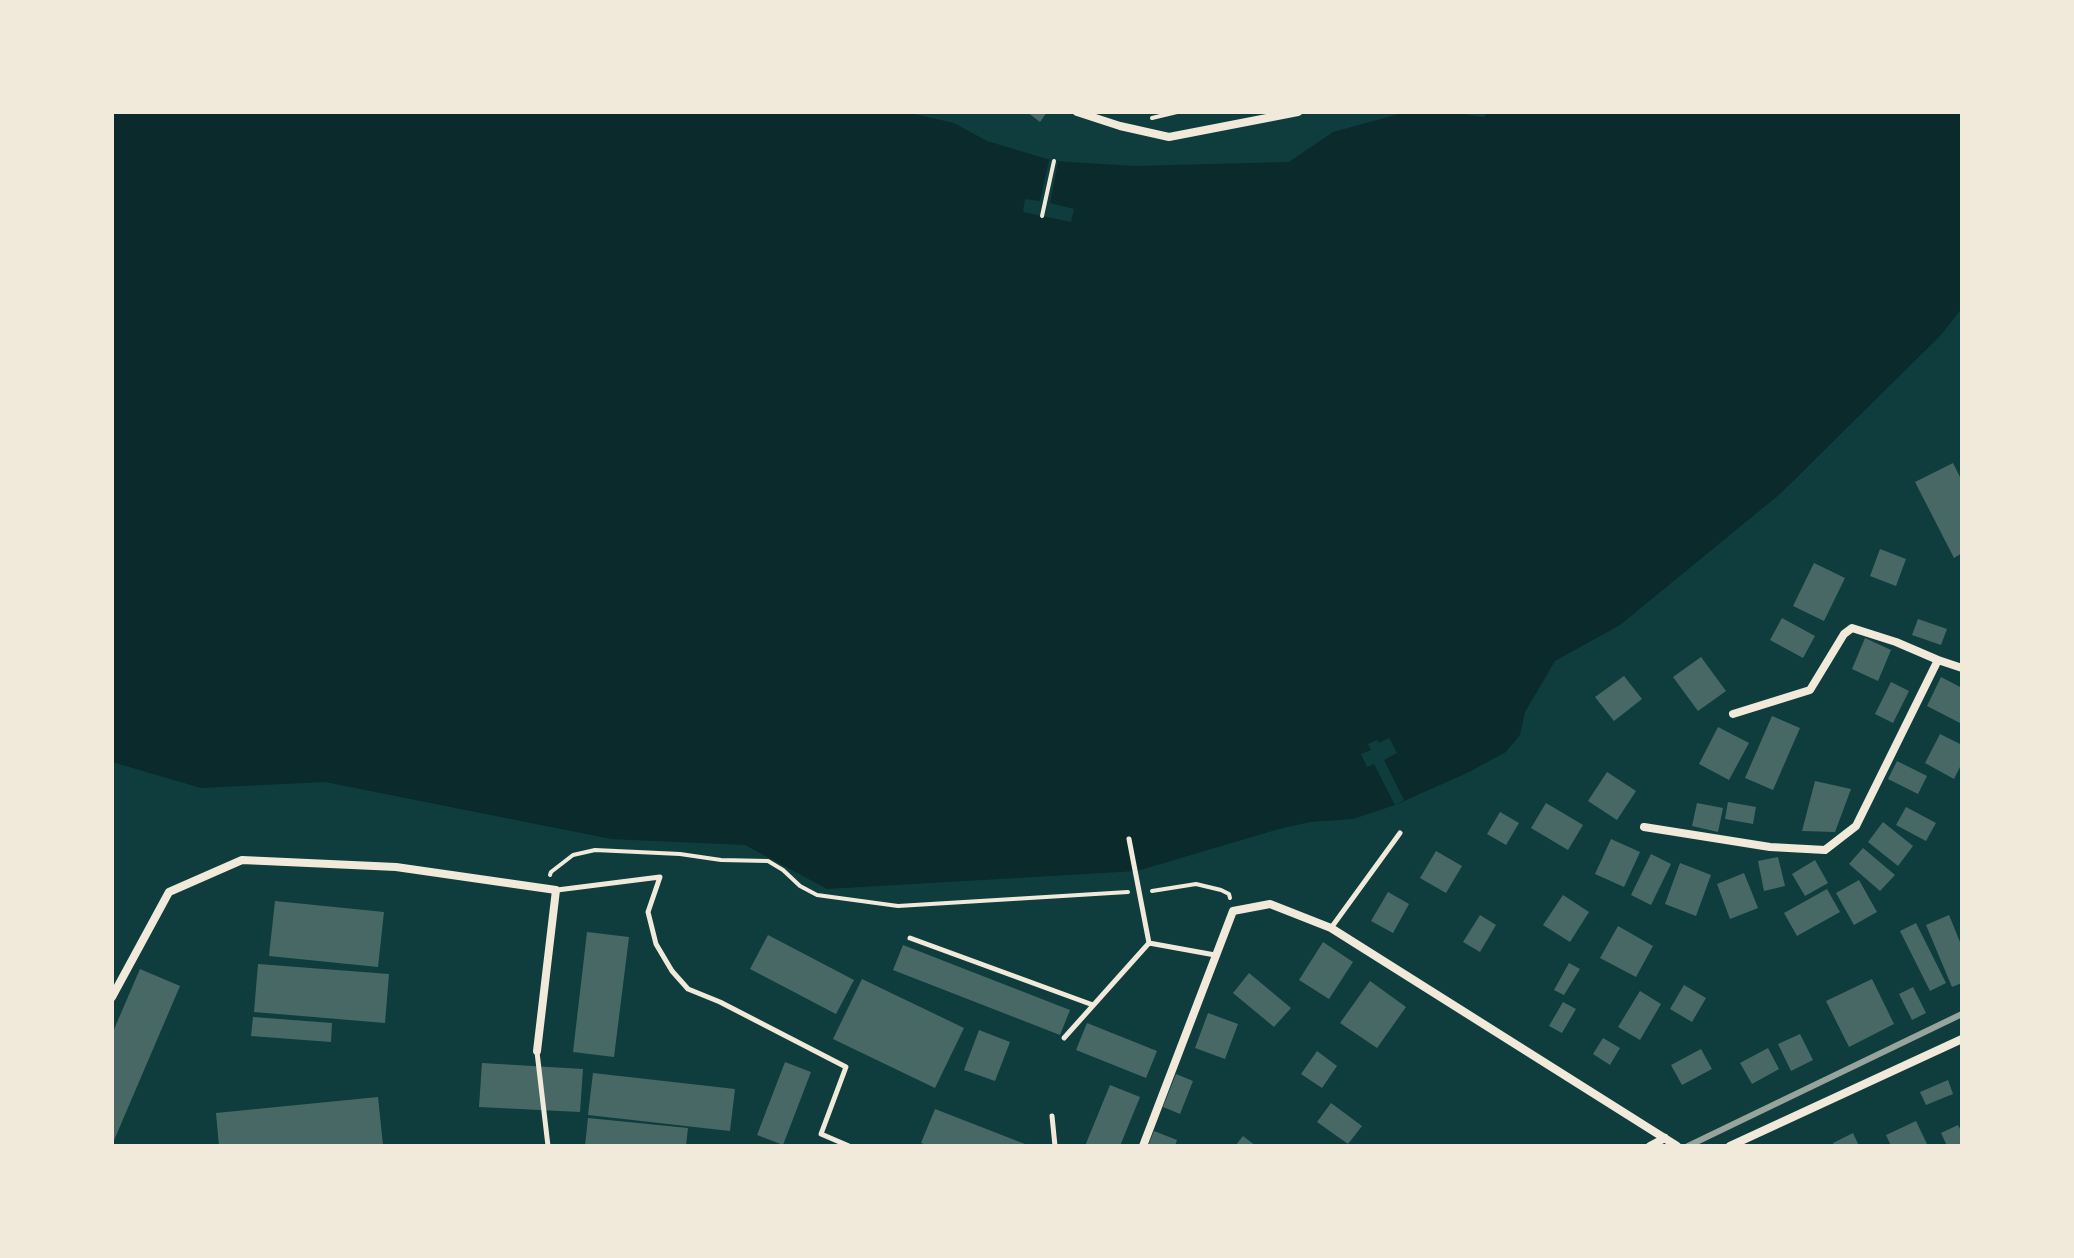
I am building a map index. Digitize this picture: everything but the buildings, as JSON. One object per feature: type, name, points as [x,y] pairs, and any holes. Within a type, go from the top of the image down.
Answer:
[{"type":"street","points":[[1077,112],[1169,137],[1298,112]]},
{"type":"street","points":[[1733,714],[1810,690],[1844,634],[1852,628],[1962,668]]},
{"type":"street","points":[[1644,827],[1770,847],[1825,850],[1856,826],[1938,660]]},
{"type":"street","points":[[112,997],[169,892],[242,860],[396,867],[551,890],[537,1051]]},
{"type":"street","points":[[1143,1146],[1233,911],[1270,904],[1331,928],[1677,1146]]},
{"type":"street","points":[[1730,1146],[1962,1039]]},
{"type":"street","points":[[1650,1146],[1665,1138]]},
{"type":"lane","points":[[1331,928],[1400,833]]},
{"type":"lane","points":[[1129,839],[1149,943]]},
{"type":"lane","points":[[551,890],[660,877],[648,912],[656,944],[672,971],[688,989],[720,1002],[846,1067],[821,1134],[849,1146]]},
{"type":"lane","points":[[910,938],[1093,1005]]},
{"type":"lane","points":[[1149,943],[1216,955]]},
{"type":"lane","points":[[1064,1038],[1149,943]]},
{"type":"lane","points":[[537,1051],[548,1146]]},
{"type":"lane","points":[[1052,1116],[1055,1146]]},
{"type":"path","points":[[1042,216],[1054,161]]},
{"type":"path","points":[[551,890],[551,872],[573,855],[595,850],[768,861],[817,895],[898,906],[1139,892],[1196,884],[1229,894],[1233,911]]},
{"type":"water","points":[[112,112],[905,112],[954,123],[987,141],[1054,161],[1134,166],[1289,162],[1333,132],[1406,112],[1449,112],[1484,117],[1488,112],[1962,112],[1962,308],[1941,335],[1780,494],[1620,625],[1555,661],[1525,712],[1520,735],[1506,752],[1467,773],[1395,805],[1353,819],[1310,822],[1279,829],[1137,871],[827,889],[745,845],[611,839],[325,782],[201,788],[112,762]]},
{"type":"pier","points":[[1049,160],[1058,162],[1050,203],[1074,209],[1071,222],[1023,212],[1025,199],[1040,201]]},
{"type":"pier","points":[[1389,738],[1397,753],[1384,760],[1404,800],[1395,805],[1374,764],[1367,767],[1361,754],[1371,750],[1368,744]]},
{"type":"railway","points":[[1688,1146],[1962,1014]]}]
